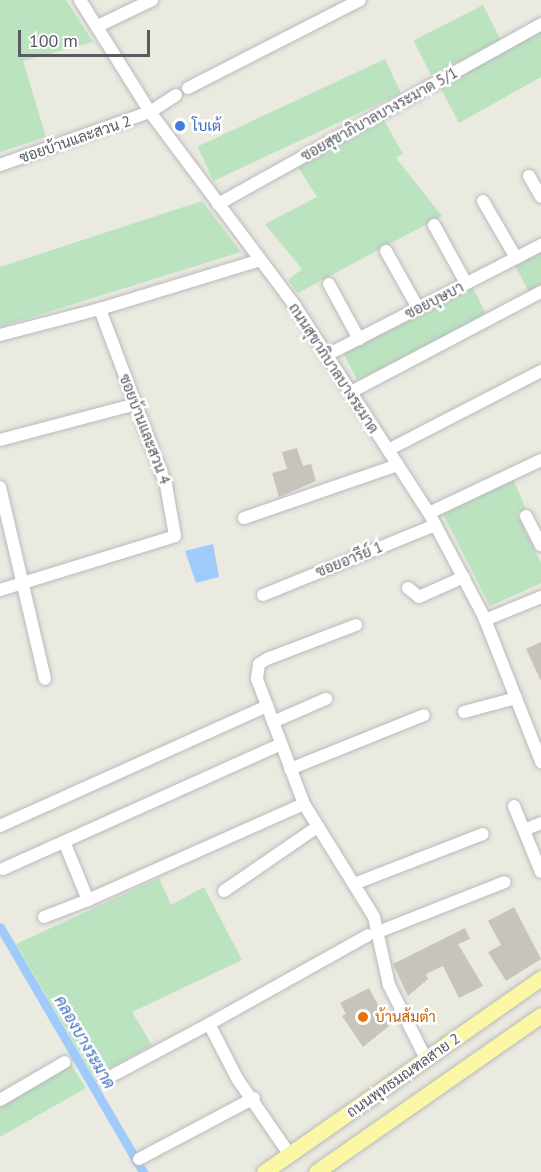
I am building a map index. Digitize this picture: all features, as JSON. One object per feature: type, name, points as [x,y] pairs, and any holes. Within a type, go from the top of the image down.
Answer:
[{"type":"main road","name":"ถนนพุทธมณฑลสาย 2","points":[[264,1172],[541,978]]},
{"type":"main road","points":[[515,996],[541,996]]},
{"type":"main road","points":[[537,1017],[541,1006]]},
{"type":"main road","name":"ถนนพุทธมณฑลสาย 2","points":[[316,1172],[537,1017]]},
{"type":"street","name":"ถนนสุขาภิบาลบางระมาด","points":[[81,0],[150,112],[327,355],[432,519],[485,620],[541,762]]},
{"type":"street","points":[[98,26],[152,0]]},
{"type":"street","points":[[188,88],[360,0]]},
{"type":"street","name":"ซอยสุขาภิบาลบางระมาด 5/1","points":[[218,204],[541,24]]},
{"type":"street","name":"ซอยบ้านและสวน 2","points":[[0,165],[150,112],[176,95]]},
{"type":"street","points":[[530,176],[541,197]]},
{"type":"street","points":[[483,201],[516,258]]},
{"type":"street","points":[[434,225],[466,283]]},
{"type":"street","name":"ซอยบุษบา","points":[[327,355],[541,245]]},
{"type":"street","points":[[386,251],[418,308]]},
{"type":"street","points":[[0,335],[100,309],[260,260]]},
{"type":"street","points":[[329,284],[359,339]]},
{"type":"street","points":[[351,392],[541,292]]},
{"type":"street","name":"ซอยบ้านและสวน 4","points":[[0,590],[175,536],[166,485],[100,309]]},
{"type":"street","points":[[388,450],[541,370]]},
{"type":"street","points":[[0,440],[136,404]]},
{"type":"street","name":"ซอยอารีย์ 1","points":[[264,595],[432,519],[541,460]]},
{"type":"street","points":[[244,518],[398,465]]},
{"type":"street","points":[[0,487],[45,679]]},
{"type":"street","points":[[526,516],[541,545]]},
{"type":"street","points":[[408,588],[418,597],[464,577]]},
{"type":"street","points":[[485,620],[541,597]]},
{"type":"street","points":[[356,625],[259,664],[267,706],[304,804],[354,884],[389,985],[426,1059]]},
{"type":"street","points":[[464,712],[516,698]]},
{"type":"street","points":[[273,722],[326,699]]},
{"type":"street","points":[[0,826],[267,706]]},
{"type":"street","points":[[290,769],[424,715]]},
{"type":"street","points":[[3,869],[65,844],[281,744]]},
{"type":"street","points":[[44,917],[88,900],[304,804]]},
{"type":"street","points":[[514,806],[540,863]]},
{"type":"street","points":[[524,830],[541,823]]},
{"type":"street","points":[[224,891],[317,827]]},
{"type":"street","points":[[354,884],[483,834]]},
{"type":"street","points":[[65,844],[88,900]]},
{"type":"street","points":[[104,1080],[373,934],[505,882]]},
{"type":"street","points":[[209,1024],[238,1080],[254,1098],[290,1155]]},
{"type":"street","points":[[0,1100],[65,1062]]},
{"type":"street","points":[[139,1159],[254,1098]]},
{"type":"green space","points":[[0,0],[66,0],[93,42],[23,61],[46,137],[0,152]]},
{"type":"green space","points":[[483,5],[501,40],[431,75],[414,40]]},
{"type":"green space","points":[[541,29],[541,77],[459,123],[440,87]]},
{"type":"green space","points":[[385,59],[401,93],[213,181],[197,146]]},
{"type":"green space","points":[[383,118],[403,154],[396,158],[442,216],[298,293],[288,280],[302,269],[265,224],[317,197],[298,167]]},
{"type":"green space","points":[[202,201],[241,252],[0,327],[0,267]]},
{"type":"green space","points":[[541,252],[541,285],[529,292],[515,266]]},
{"type":"green space","points":[[473,288],[487,315],[357,381],[344,354]]},
{"type":"green space","points":[[512,477],[526,509],[517,514],[541,563],[541,583],[490,606],[442,512]]},
{"type":"green space","points":[[159,878],[171,905],[204,887],[242,960],[132,1012],[152,1045],[94,1077],[16,944]]},
{"type":"green space","points":[[66,1057],[86,1088],[0,1137],[0,1096]]},
{"type":"water","points":[[213,544],[219,577],[196,583],[185,551]]},
{"type":"building","points":[[297,448],[303,466],[311,464],[316,481],[279,497],[272,473],[287,469],[282,452]]},
{"type":"building","points":[[541,642],[541,681],[526,649]]},
{"type":"building","points":[[514,907],[541,959],[506,981],[488,952],[501,945],[488,921]]},
{"type":"building","points":[[465,928],[470,939],[458,944],[483,986],[459,998],[443,966],[426,974],[428,979],[408,996],[393,964]]},
{"type":"building","name":"บ้านส้มตำ","points":[[369,988],[389,1026],[363,1047],[342,1016],[346,1014],[340,1003]]},
{"type":"waterway","name":"คลองบางระมาด","points":[[0,927],[143,1172]]},
{"type":"place","name":"โบเต้","points":[[180,126]]},
{"type":"place","name":"บ้านส้มตำ","points":[[363,1017]]}]
